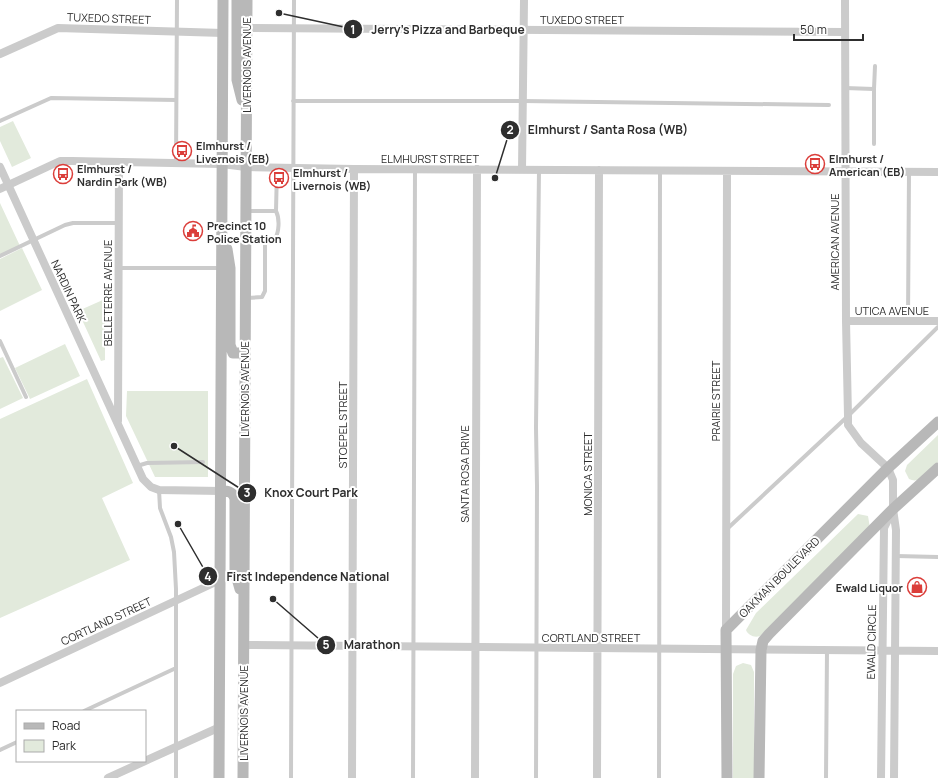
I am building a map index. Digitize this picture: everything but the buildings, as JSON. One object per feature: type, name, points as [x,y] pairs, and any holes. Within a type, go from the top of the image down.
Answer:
[{"type":"main road","name":"LIVERNOIS AVENUE","points":[[219,778],[220,491],[226,268],[222,228],[223,0]]},
{"type":"main road","points":[[237,0],[237,80],[246,114]]},
{"type":"main road","name":"LIVERNOIS AVENUE","points":[[243,778],[244,298],[247,0]]},
{"type":"main road","points":[[226,268],[230,345],[234,352],[244,353]]},
{"type":"main road","name":"OAKMAN BOULEVARD","points":[[726,630],[888,468],[938,422]]},
{"type":"main road","points":[[759,778],[761,650],[763,641],[768,634],[893,509],[938,468]]},
{"type":"main road","points":[[220,491],[229,491],[233,494],[235,499],[235,571],[244,600]]},
{"type":"main road","points":[[726,630],[727,778]]},
{"type":"street","points":[[522,170],[524,0]]},
{"type":"street","name":"AMERICAN AVENUE","points":[[845,0],[844,88],[848,425],[861,443],[888,468]]},
{"type":"street","name":"TUXEDO STREET","points":[[0,54],[58,28],[223,33]]},
{"type":"street","name":"TUXEDO STREET","points":[[247,28],[844,32]]},
{"type":"street","name":"ELMHURST STREET","points":[[0,190],[60,161],[222,164],[246,167],[354,169],[938,172]]},
{"type":"street","name":"BELLETERRE AVENUE","points":[[118,424],[119,162]]},
{"type":"street","name":"NARDIN PARK","points":[[0,167],[137,466],[147,484],[159,490]]},
{"type":"street","name":"STOEPEL STREET","points":[[352,778],[354,169]]},
{"type":"street","name":"SANTA ROSA DRIVE","points":[[474,778],[477,169]]},
{"type":"street","name":"MONICA STREET","points":[[597,778],[599,170]]},
{"type":"street","name":"PRAIRIE STREET","points":[[726,630],[727,171]]},
{"type":"street","name":"UTICA AVENUE","points":[[846,321],[938,321]]},
{"type":"street","name":"EWALD CIRCLE","points":[[888,468],[893,480],[893,509],[896,530],[894,778]]},
{"type":"street","points":[[159,490],[220,491]]},
{"type":"street","name":"EWALD CIRCLE","points":[[880,778],[884,528],[893,509]]},
{"type":"street","name":"CORTLAND STREET","points":[[0,683],[220,580]]},
{"type":"street","name":"CORTLAND STREET","points":[[244,645],[938,651]]},
{"type":"street","points":[[146,761],[220,727]]},
{"type":"street","points":[[108,778],[143,762]]},
{"type":"lane","points":[[176,163],[177,0]]},
{"type":"lane","points":[[291,778],[294,0]]},
{"type":"lane","points":[[874,66],[874,144]]},
{"type":"lane","points":[[844,88],[874,89]]},
{"type":"lane","points":[[0,121],[51,98],[176,100]]},
{"type":"lane","points":[[293,101],[523,101],[829,105]]},
{"type":"lane","points":[[245,238],[275,239],[278,234],[278,215],[276,211],[277,167]]},
{"type":"lane","points":[[413,778],[415,169]]},
{"type":"lane","points":[[536,778],[536,428],[539,170]]},
{"type":"lane","points":[[659,778],[660,171]]},
{"type":"lane","points":[[908,321],[909,172]]},
{"type":"lane","points":[[245,210],[276,211]]},
{"type":"lane","points":[[0,256],[65,225],[73,223],[118,223]]},
{"type":"lane","points":[[244,298],[262,297],[265,292],[265,239]]},
{"type":"lane","points":[[118,268],[226,268]]},
{"type":"lane","points":[[726,530],[848,416],[938,328]]},
{"type":"lane","points":[[0,341],[26,397]]},
{"type":"lane","points":[[137,466],[147,463],[203,462]]},
{"type":"lane","points":[[159,490],[160,508],[171,537],[174,552],[176,601],[176,778]]},
{"type":"lane","points":[[896,556],[938,557]]},
{"type":"lane","points":[[826,778],[827,650]]},
{"type":"lane","points":[[86,710],[176,668]]},
{"type":"lane","points":[[0,750],[16,742]]},
{"type":"green space","points":[[13,121],[31,158],[12,167],[0,141],[0,127]]},
{"type":"green space","points":[[0,203],[20,246],[0,255]]},
{"type":"green space","points":[[22,248],[42,290],[0,311],[0,259]]},
{"type":"green space","points":[[105,299],[105,360],[101,361],[78,311]]},
{"type":"green space","points":[[65,344],[80,376],[30,399],[15,368]]},
{"type":"green space","points":[[3,357],[23,398],[0,409],[0,358]]},
{"type":"green space","points":[[87,379],[133,483],[102,498],[130,560],[0,618],[0,419]]},
{"type":"green space","points":[[127,391],[208,391],[208,477],[155,477],[126,416]]},
{"type":"green space","points":[[938,435],[938,462],[925,476],[917,480],[909,479],[905,471],[907,465]]},
{"type":"green space","points":[[858,514],[868,516],[870,528],[760,636],[752,636],[748,633],[746,630],[756,613]]},
{"type":"green space","points":[[743,663],[751,665],[754,672],[754,778],[733,778],[733,674],[736,666]]},
{"type":"place","name":"Jerry's Pizza and Barbeque","points":[[279,13]]},
{"type":"place","name":"Elmhurst / Livernois (EB)","points":[[182,151]]},
{"type":"place","name":"Elmhurst / American (EB)","points":[[815,164]]},
{"type":"place","name":"Elmhurst / Nardin Park (WB)","points":[[63,174]]},
{"type":"place","name":"Elmhurst / Livernois (WB)","points":[[279,178]]},
{"type":"place","name":"Elmhurst / Santa Rosa (WB)","points":[[495,178]]},
{"type":"place","name":"Precinct 10 Police Station","points":[[193,231]]},
{"type":"place","name":"Knox Court Park","points":[[174,446]]},
{"type":"place","name":"First Independence National","points":[[178,524]]},
{"type":"place","name":"Ewald Liquor","points":[[917,587]]},
{"type":"place","name":"Marathon","points":[[273,599]]}]
